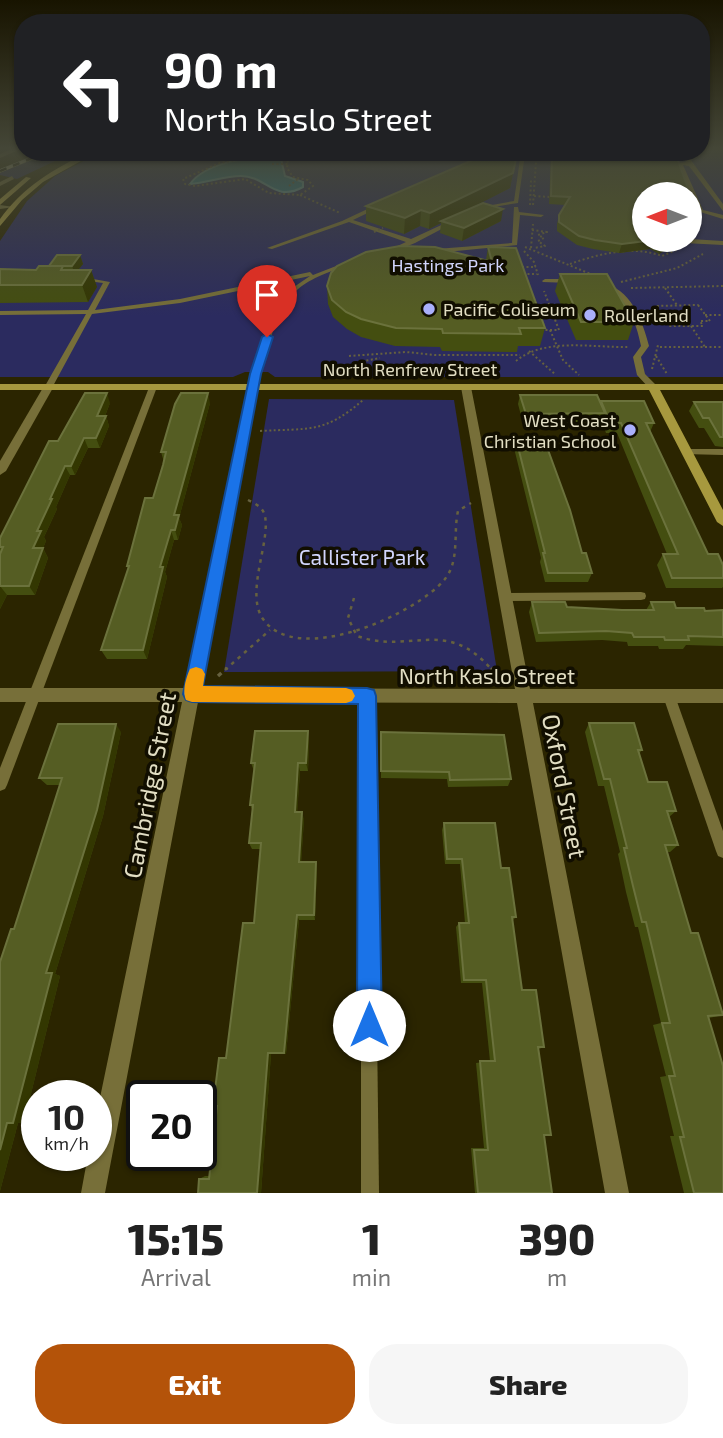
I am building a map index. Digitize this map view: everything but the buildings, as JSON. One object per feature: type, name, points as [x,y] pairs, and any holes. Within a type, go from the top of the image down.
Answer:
[{"type":"street","points":[[0,205],[11,207],[0,224]]},
{"type":"street","points":[[697,205],[700,211],[723,217]]},
{"type":"street","points":[[702,242],[723,243]]},
{"type":"street","points":[[0,471],[50,386]]},
{"type":"street","name":"North Renfrew Street","points":[[0,387],[723,387]]},
{"type":"street","name":"Cambridge Street","points":[[93,1193],[253,387]]},
{"type":"street","name":"Oxford Street","points":[[466,387],[617,1193]]},
{"type":"street","points":[[653,387],[723,522]]},
{"type":"street","name":"North Kaslo Street","points":[[0,695],[723,696]]},
{"type":"lane","points":[[478,210],[506,205]]},
{"type":"lane","points":[[427,251],[515,244],[517,209],[511,205]]},
{"type":"lane","points":[[270,248],[352,219],[377,207]]},
{"type":"lane","points":[[517,213],[541,215]]},
{"type":"lane","points":[[352,219],[413,242]]},
{"type":"lane","points":[[382,254],[459,219]]},
{"type":"lane","points":[[392,251],[414,251]]},
{"type":"lane","points":[[253,387],[274,314],[288,293],[305,280],[361,259]]},
{"type":"lane","points":[[0,313],[93,312],[180,301],[326,271]]},
{"type":"lane","points":[[591,277],[614,285],[621,292],[642,331],[645,346],[637,358],[641,375],[653,387]]},
{"type":"lane","points":[[50,386],[93,312],[107,282],[77,279]]},
{"type":"lane","points":[[542,281],[583,281]]},
{"type":"lane","points":[[0,785],[153,387]]},
{"type":"lane","points":[[687,452],[723,452]]},
{"type":"lane","points":[[506,597],[641,596]]},
{"type":"lane","points":[[367,696],[370,1193]]},
{"type":"lane","points":[[669,696],[723,851]]},
{"type":"path","points":[[321,205],[352,219]]},
{"type":"path","points":[[531,248],[533,219]]},
{"type":"path","points":[[374,232],[383,228]]},
{"type":"path","points":[[532,230],[547,232],[538,235],[544,238],[538,241],[545,246],[523,251],[531,257],[542,281]]},
{"type":"path","points":[[614,285],[677,268],[708,250],[707,242]]},
{"type":"path","points":[[531,248],[591,277]]},
{"type":"path","points":[[568,265],[601,253],[652,252],[662,256],[671,252]]},
{"type":"path","points":[[514,267],[536,267]]},
{"type":"path","points":[[523,282],[520,274],[537,274]]},
{"type":"path","points":[[614,285],[723,286]]},
{"type":"path","points":[[664,287],[677,305]]},
{"type":"path","points":[[535,290],[544,290],[553,314],[559,330],[540,330],[534,314],[553,314]]},
{"type":"path","points":[[677,305],[698,305],[709,321],[700,321],[704,326],[669,326],[656,306],[677,305]]},
{"type":"path","points":[[652,315],[662,315]]},
{"type":"path","points":[[705,315],[723,315]]},
{"type":"path","points":[[691,326],[705,346]]},
{"type":"path","points":[[550,330],[563,360],[579,375]]},
{"type":"path","points":[[338,374],[364,361],[422,350],[435,355],[520,355],[540,348],[558,348]]},
{"type":"path","points":[[529,351],[544,363],[547,370],[556,375]]},
{"type":"path","points":[[349,356],[391,355]]},
{"type":"path","points":[[516,361],[520,355]]},
{"type":"path","points":[[656,356],[667,374]]},
{"type":"path","points":[[260,431],[319,428],[340,420],[363,400]]},
{"type":"path","points":[[248,500],[257,504],[264,513],[258,594],[261,615],[270,630],[287,638],[308,641],[352,631],[422,601],[436,590],[446,578],[456,557],[458,511],[471,503]]},
{"type":"path","points":[[354,598],[348,607],[347,620],[352,631],[370,643],[421,640],[466,645],[499,677]]},
{"type":"path","points":[[218,676],[270,630]]},
{"type":"green space","name":"Hastings Park","points":[[25,205],[632,205],[632,252],[702,252],[702,205],[723,205],[723,377],[275,377],[268,372],[245,372],[233,377],[0,377],[0,241]]},
{"type":"green space","name":"Callister Park","points":[[269,399],[454,400],[497,671],[224,672]]},
{"type":"slow traffic","points":[[196,674],[192,694],[346,696]]},
{"type":"place","name":"Pacific Coliseum","points":[[429,309]]},
{"type":"place","name":"Rollerland","points":[[590,315]]},
{"type":"place","name":"West Coast Christian School","points":[[630,430]]},
{"type":"route","points":[[267,337],[255,374],[192,694],[367,696],[369,1025]]}]
